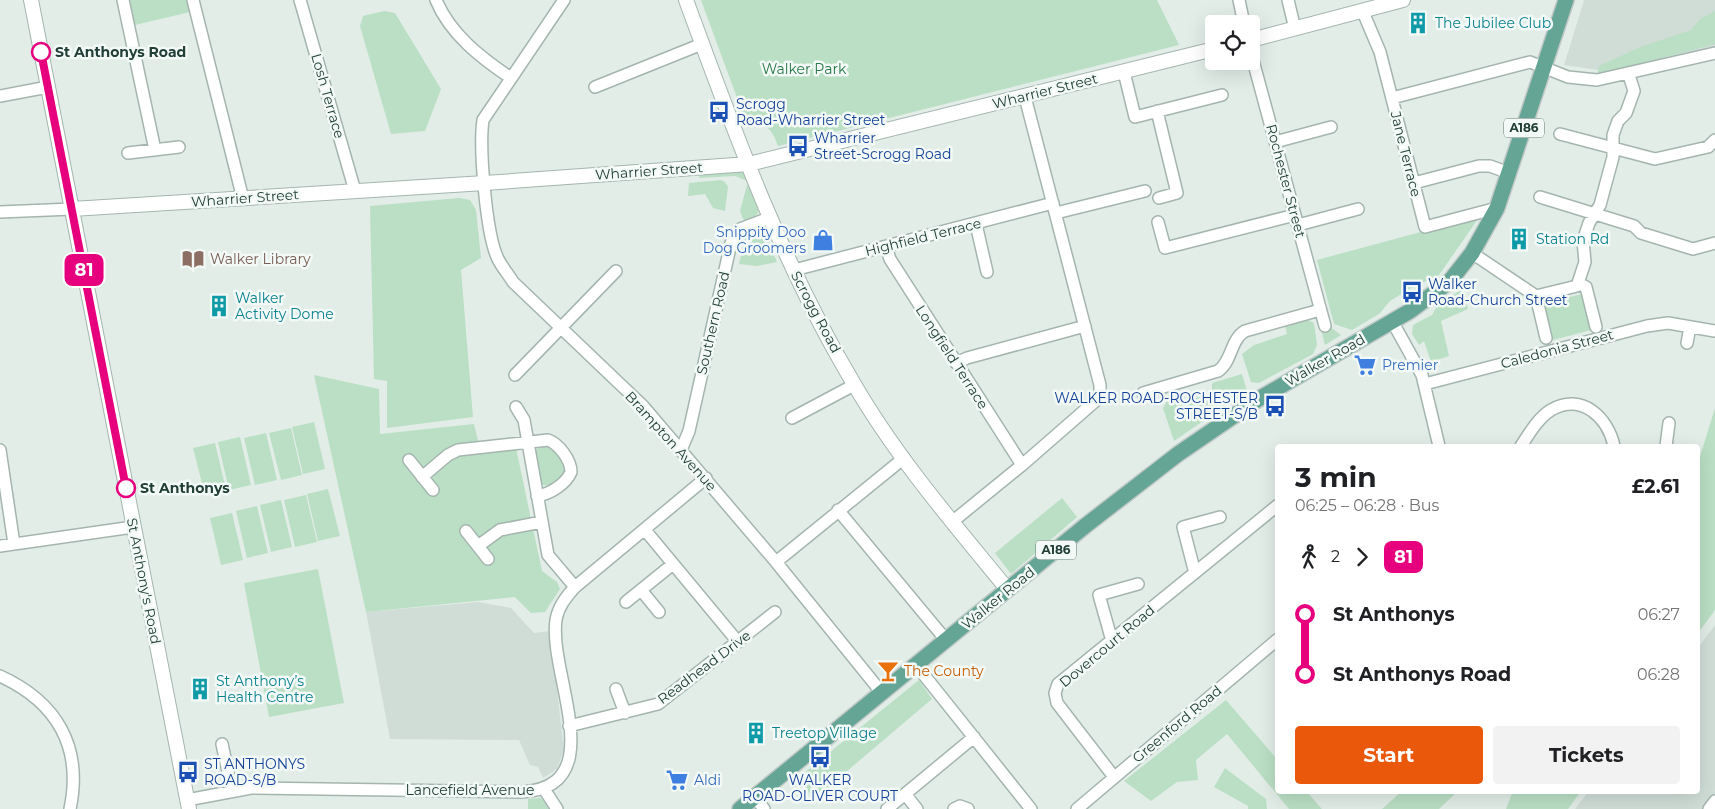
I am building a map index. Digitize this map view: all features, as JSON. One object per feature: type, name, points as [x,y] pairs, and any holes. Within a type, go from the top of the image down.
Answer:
[{"type":"main road","name":"A186","points":[[1392,322],[1442,289],[1472,253],[1497,208],[1566,0]]},
{"type":"main road","name":"Walker Road","points":[[740,809],[759,803],[882,693],[1128,491],[1200,437],[1321,362],[1392,322]]},
{"type":"street","name":"St Anthony's Road","points":[[31,0],[188,804]]},
{"type":"street","points":[[123,0],[155,150]]},
{"type":"street","points":[[193,0],[243,199]]},
{"type":"street","name":"Losh Terrace","points":[[300,0],[355,191]]},
{"type":"street","points":[[436,0],[458,35],[484,60],[511,78]]},
{"type":"street","name":"Brampton Avenue","points":[[564,0],[483,120],[480,137],[490,231],[498,258],[513,282],[643,406],[776,562],[882,693]]},
{"type":"street","name":"Scrogg Road","points":[[686,0],[769,218],[854,385],[904,458],[952,522],[1008,590]]},
{"type":"street","points":[[1239,0],[1242,15]]},
{"type":"street","points":[[1288,0],[1296,29]]},
{"type":"street","points":[[1260,38],[1403,0]]},
{"type":"street","name":"Jane Terrace","points":[[1363,12],[1380,52],[1425,227],[1497,208]]},
{"type":"street","points":[[595,86],[702,44]]},
{"type":"street","name":"Wharrier Street","points":[[72,209],[749,164],[1205,51]]},
{"type":"street","points":[[1392,98],[1525,63],[1534,62],[1568,77],[1589,80],[1629,74],[1715,53]]},
{"type":"street","name":"Rochester Street","points":[[1256,70],[1325,326]]},
{"type":"street","points":[[1124,72],[1135,117],[1222,95]]},
{"type":"street","points":[[1578,284],[1585,262],[1583,241],[1589,222],[1600,205],[1613,157],[1613,137],[1618,121],[1626,113],[1634,91],[1629,74]]},
{"type":"street","points":[[0,96],[48,87]]},
{"type":"street","points":[[952,522],[1022,465],[1100,396],[1100,385],[1025,97]]},
{"type":"street","points":[[1157,111],[1177,193],[1159,198]]},
{"type":"street","points":[[1275,142],[1331,127]]},
{"type":"street","points":[[1560,134],[1649,158],[1662,159],[1708,148],[1715,140]]},
{"type":"street","points":[[128,152],[179,147]]},
{"type":"street","points":[[1414,183],[1479,166],[1490,166],[1509,173]]},
{"type":"street","name":"Highfield Terrace","points":[[794,270],[976,224],[1145,190]]},
{"type":"street","points":[[1540,197],[1634,226],[1641,233],[1693,249],[1715,243]]},
{"type":"street","points":[[0,212],[72,209]]},
{"type":"street","points":[[1158,222],[1165,248],[1358,209]]},
{"type":"street","name":"Southern Road","points":[[681,450],[689,431],[731,243],[740,229],[769,218]]},
{"type":"street","points":[[976,224],[987,272]]},
{"type":"street","name":"Longfield Terrace","points":[[886,247],[890,259],[1022,465]]},
{"type":"street","points":[[1472,253],[1536,296],[1546,338]]},
{"type":"street","points":[[515,375],[616,271]]},
{"type":"street","points":[[1536,296],[1578,284],[1586,287],[1596,327]]},
{"type":"street","points":[[1143,393],[1218,371],[1224,366],[1241,334],[1320,310]]},
{"type":"street","points":[[1392,322],[1417,364],[1424,384],[1439,444]]},
{"type":"street","name":"Caledonia Street","points":[[1424,384],[1647,326],[1668,323],[1715,331]]},
{"type":"street","points":[[956,363],[967,358],[1085,326]]},
{"type":"street","points":[[1687,343],[1690,326]]},
{"type":"street","points":[[792,418],[854,385]]},
{"type":"street","points":[[1522,444],[1535,418],[1553,409],[1570,405],[1587,408],[1596,412],[1608,426],[1613,444]]},
{"type":"street","points":[[516,407],[524,420],[550,560],[575,587]]},
{"type":"street","points":[[1666,444],[1669,423]]},
{"type":"street","points":[[422,477],[448,455],[458,450],[527,441],[552,441],[568,460],[571,468],[566,480],[549,493],[537,496]]},
{"type":"street","points":[[0,450],[14,544]]},
{"type":"street","points":[[776,562],[904,458]]},
{"type":"street","points":[[409,460],[433,490]]},
{"type":"street","name":"Lancefield Avenue","points":[[188,804],[232,790],[262,788],[521,792],[544,789],[558,781],[568,763],[571,747],[556,627],[564,600],[575,587],[706,478]]},
{"type":"street","name":"Dovercourt Road","points":[[1114,777],[1057,703],[1055,693],[1058,684],[1275,507]]},
{"type":"street","points":[[838,510],[946,640]]},
{"type":"street","points":[[1195,573],[1183,527],[1220,517]]},
{"type":"street","points":[[478,546],[500,530],[542,522]]},
{"type":"street","points":[[0,546],[134,527]]},
{"type":"street","points":[[645,530],[738,642]]},
{"type":"street","points":[[466,531],[488,559]]},
{"type":"street","points":[[626,602],[673,564]]},
{"type":"street","points":[[1112,641],[1100,595],[1138,584]]},
{"type":"street","points":[[641,590],[659,612]]},
{"type":"street","name":"Readhead Drive","points":[[569,726],[650,707],[665,700],[775,612]]},
{"type":"street","name":"Greenford Road","points":[[1077,809],[1275,642]]},
{"type":"street","points":[[916,665],[1031,809]]},
{"type":"street","points":[[0,676],[35,697],[61,728],[73,760],[74,784],[70,809]]},
{"type":"street","points":[[616,689],[625,713]]},
{"type":"street","points":[[887,809],[974,737]]},
{"type":"street","points":[[222,744],[232,790]]},
{"type":"street","points":[[544,789],[557,809]]},
{"type":"street","points":[[905,794],[917,809]]},
{"type":"street","points":[[1709,809],[1715,801]]},
{"type":"street","points":[[954,809],[960,806],[968,809]]},
{"type":"shaded area","points":[[1584,0],[1715,0],[1715,46],[1605,71],[1564,65]]},
{"type":"shaded area","points":[[478,602],[511,608],[534,633],[550,631],[564,750],[557,769],[543,778],[538,767],[530,765],[519,740],[390,739],[366,612]]},
{"type":"shaded area","points":[[1715,625],[1715,809],[1575,809],[1587,794],[1700,794],[1700,645]]},
{"type":"green space","points":[[130,0],[187,0],[190,12],[135,25]]},
{"type":"green space","name":"Walker Park","points":[[701,0],[1157,0],[1179,45],[778,146],[771,131],[767,128],[754,124],[747,125]]},
{"type":"green space","points":[[384,11],[395,13],[441,89],[425,131],[391,134],[360,26],[363,16]]},
{"type":"green space","points":[[1715,11],[1715,44],[1597,75],[1599,66],[1640,47],[1691,30],[1700,19]]},
{"type":"green space","points":[[747,171],[752,183],[735,176],[699,178],[700,174]]},
{"type":"green space","points":[[721,180],[728,187],[725,211],[713,208],[705,194],[688,196],[689,183]]},
{"type":"green space","points":[[747,185],[752,188],[759,204],[759,209],[756,216],[744,221],[740,211]]},
{"type":"green space","points":[[459,198],[470,200],[476,210],[481,258],[461,270],[473,417],[387,428],[387,381],[374,379],[370,206]]},
{"type":"green space","points":[[1480,216],[1439,275],[1411,288],[1390,301],[1379,314],[1352,330],[1334,324],[1317,260]]},
{"type":"green space","points":[[756,232],[766,237],[777,262],[757,266],[739,264],[745,236]]},
{"type":"green space","points":[[1461,290],[1468,309],[1441,321],[1449,356],[1431,362],[1424,341],[1419,345],[1412,334],[1413,325],[1432,315],[1438,304]]},
{"type":"green space","points":[[1582,294],[1591,330],[1553,340],[1544,303]]},
{"type":"green space","points":[[1308,320],[1314,323],[1317,345],[1313,354],[1259,383],[1251,382],[1242,354],[1254,345],[1287,334],[1285,326]]},
{"type":"green space","points":[[1330,327],[1341,335],[1325,345],[1321,330]]},
{"type":"green space","points":[[1242,374],[1247,391],[1174,441],[1163,408],[1170,396],[1175,394],[1178,404],[1212,393],[1212,383]]},
{"type":"green space","points":[[314,375],[379,389],[380,434],[474,424],[481,453],[516,448],[542,571],[557,582],[560,589],[545,612],[531,613],[515,597],[366,612]]},
{"type":"green space","points":[[1715,408],[1715,610],[1700,630],[1700,457]]},
{"type":"green space","points":[[314,422],[325,469],[303,474],[292,427]]},
{"type":"green space","points":[[291,428],[302,475],[281,480],[269,433]]},
{"type":"green space","points":[[266,433],[277,480],[255,485],[244,438]]},
{"type":"green space","points":[[240,437],[251,485],[229,490],[218,442]]},
{"type":"green space","points":[[215,443],[226,490],[205,495],[193,448]]},
{"type":"green space","points":[[542,445],[550,447],[556,452],[565,468],[563,474],[549,486],[540,484],[535,451]]},
{"type":"green space","points":[[328,489],[340,536],[318,541],[307,494]]},
{"type":"green space","points":[[306,495],[317,542],[295,547],[284,500]]},
{"type":"green space","points":[[1062,498],[1077,517],[1011,574],[995,553]]},
{"type":"green space","points":[[281,500],[292,547],[271,552],[260,505]]},
{"type":"green space","points":[[257,506],[268,553],[247,558],[236,511]]},
{"type":"green space","points":[[232,513],[243,560],[221,565],[210,518]]},
{"type":"green space","points":[[318,569],[344,703],[269,717],[244,583]]},
{"type":"green space","points":[[919,680],[932,699],[814,799],[798,778]]},
{"type":"green space","points":[[1226,700],[1275,757],[1275,792],[1227,734],[1196,760],[1198,780],[1177,782],[1151,801],[1124,781]]},
{"type":"green space","points":[[1225,768],[1266,799],[1267,809],[1248,809],[1248,806],[1214,787]]},
{"type":"green space","points":[[1277,794],[1309,794],[1322,809],[1289,809]]},
{"type":"green space","points":[[1399,794],[1455,794],[1439,809],[1382,809]]},
{"type":"green space","points":[[1512,794],[1579,794],[1568,809],[1506,809]]},
{"type":"green space","points":[[541,798],[549,809],[528,809],[528,799]]},
{"type":"bus line","name":"81","points":[[41,52],[126,488]]},
{"type":"place","name":"The Jubilee Club","points":[[1418,23]]},
{"type":"place","name":"St Anthonys Road","points":[[41,52]]},
{"type":"place","name":"Scrogg Road-Wharrier Street","points":[[719,112]]},
{"type":"place","name":"Wharrier Street-Scrogg Road","points":[[798,146]]},
{"type":"place","name":"Station Rd","points":[[1519,239]]},
{"type":"place","name":"Snippity Doo Dog Groomers","points":[[823,240]]},
{"type":"place","name":"Walker Library","points":[[193,259]]},
{"type":"place","name":"Walker Road-Church Street","points":[[1412,292]]},
{"type":"place","name":"Walker Activity Dome","points":[[219,306]]},
{"type":"place","name":"Premier","points":[[1365,365]]},
{"type":"place","name":"WALKER ROAD-ROCHESTER STREET-S/B","points":[[1275,406]]},
{"type":"place","name":"St Anthonys","points":[[126,488]]},
{"type":"place","name":"The County","points":[[888,671]]},
{"type":"place","name":"St Anthony’s Health Centre","points":[[200,689]]},
{"type":"place","name":"Treetop Village","points":[[756,733]]},
{"type":"place","name":"WALKER ROAD-OLIVER COURT","points":[[820,757]]},
{"type":"place","name":"ST ANTHONYS ROAD-S/B","points":[[188,772]]},
{"type":"place","name":"Aldi","points":[[677,780]]}]
